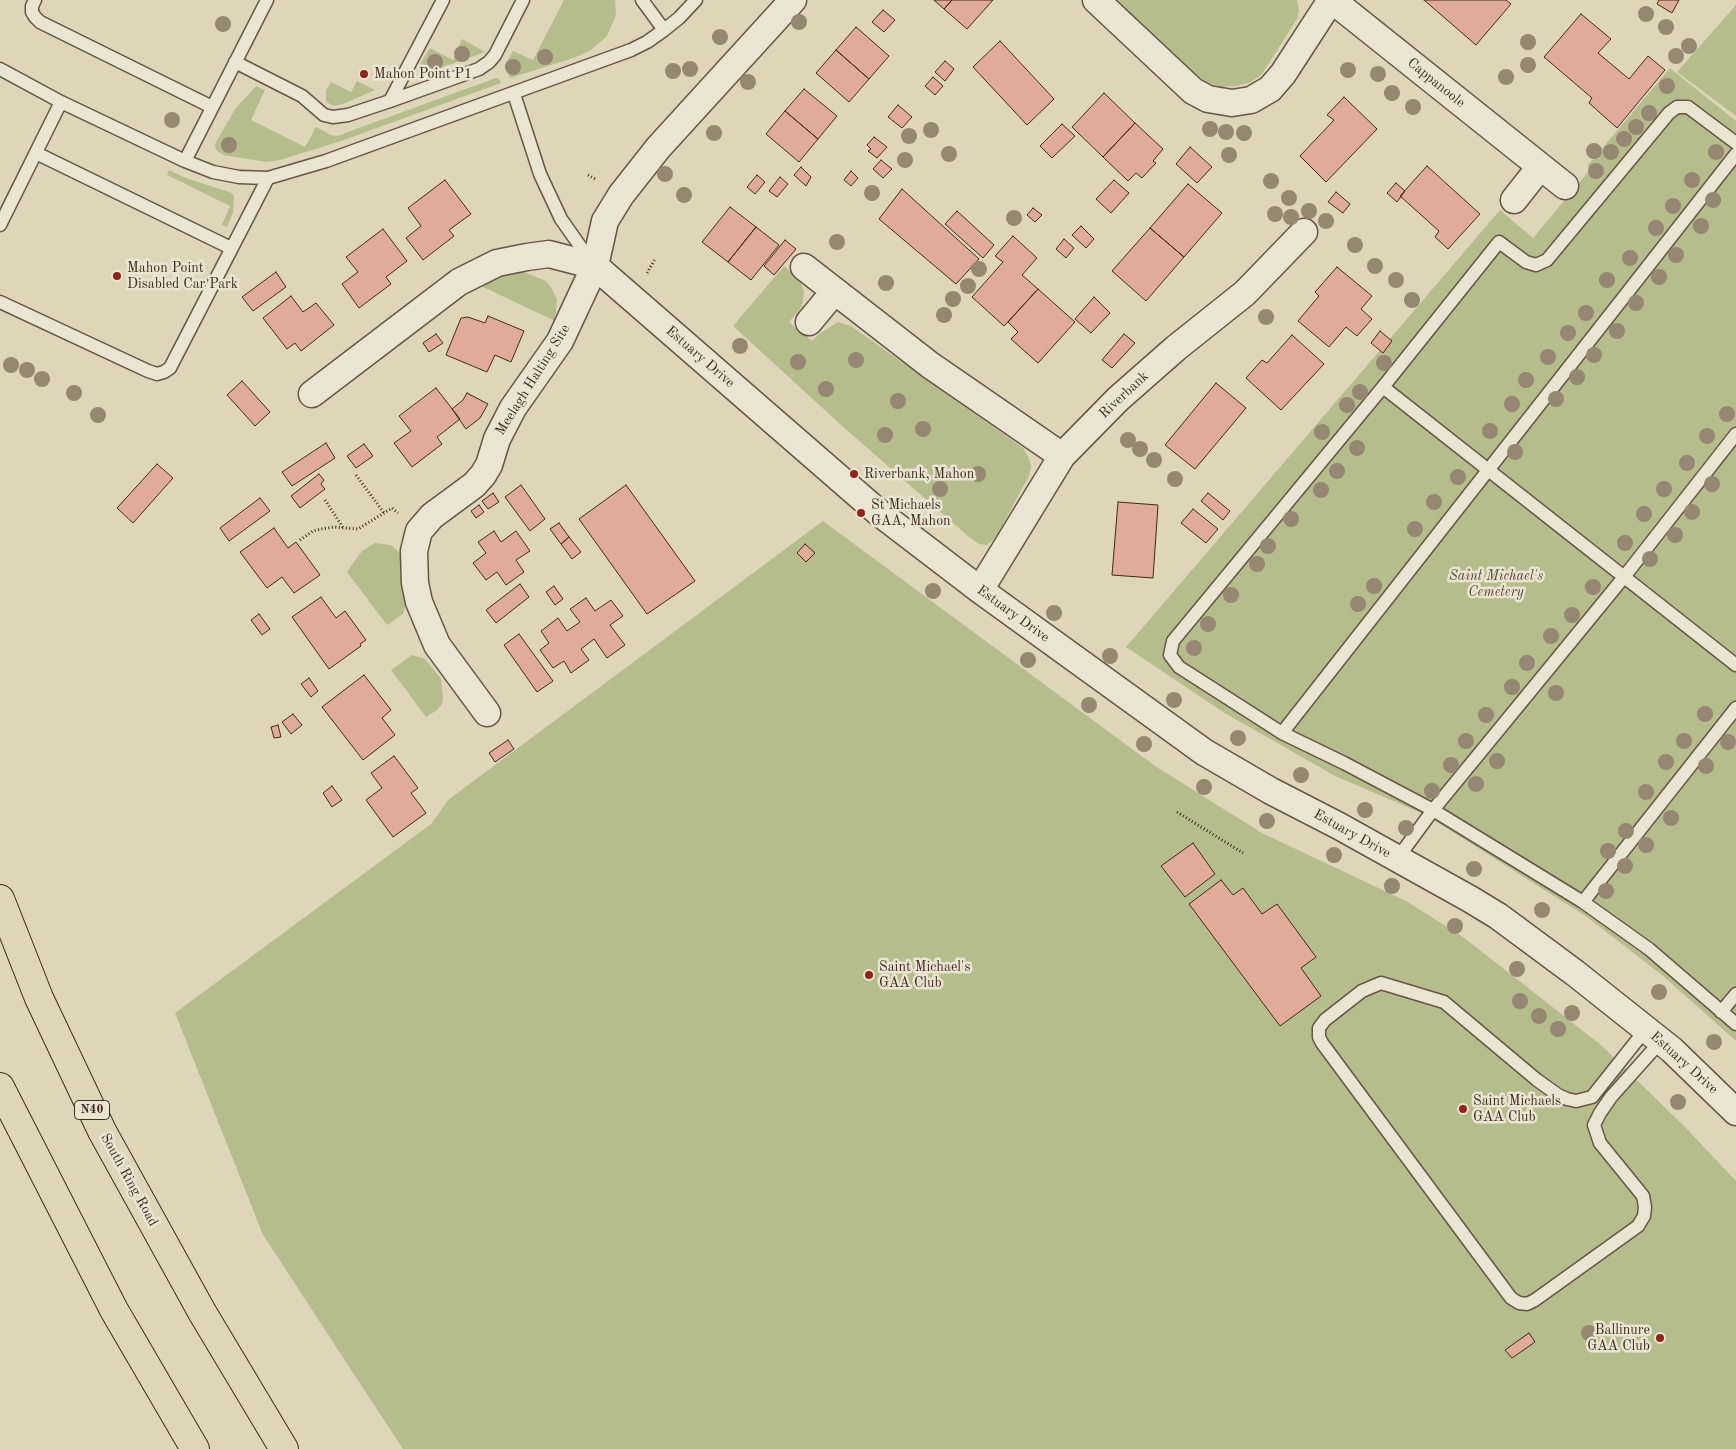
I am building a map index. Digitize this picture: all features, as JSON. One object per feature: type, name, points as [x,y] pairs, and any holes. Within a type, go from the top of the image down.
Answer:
[{"type":"highway","name":"South Ring Road","points":[[0,899],[39,998],[102,1131],[202,1312],[284,1449]]},
{"type":"highway","points":[[0,1087],[114,1310],[195,1449]]},
{"type":"street","points":[[312,394],[460,282],[497,263],[527,256],[549,254],[595,266],[605,221],[621,195],[658,148],[792,0]]},
{"type":"street","points":[[1096,0],[1192,91],[1208,99],[1232,103],[1251,100],[1270,89],[1283,74],[1332,0]]},
{"type":"street","name":"Cappanoole","points":[[1332,0],[1565,186]]},
{"type":"street","points":[[1514,200],[1540,167]]},
{"type":"street","name":"Riverbank","points":[[980,590],[1062,456],[1118,399],[1176,348],[1245,293],[1304,232]]},
{"type":"street","name":"Meelagh Halting Site","points":[[419,531],[432,516],[474,485],[483,476],[489,465],[497,439],[513,408],[560,340],[595,266]]},
{"type":"street","name":"Estuary Drive","points":[[595,266],[878,512],[980,590],[1204,752],[1498,916],[1653,1035],[1720,1094],[1736,1112]]},
{"type":"street","points":[[804,267],[930,365],[1062,456]]},
{"type":"street","points":[[809,322],[834,292]]},
{"type":"street","points":[[419,531],[414,551],[415,583],[419,602],[437,645],[487,713]]},
{"type":"lane","points":[[35,0],[32,12],[34,17],[40,22],[212,107]]},
{"type":"lane","points":[[185,161],[267,0]]},
{"type":"lane","points":[[390,101],[443,0]]},
{"type":"lane","points":[[235,62],[302,96],[324,115],[333,117],[348,115],[479,69],[495,55],[523,0]]},
{"type":"lane","points":[[642,0],[664,30]]},
{"type":"lane","points":[[0,69],[61,102],[185,161],[213,172],[239,177],[268,178],[326,161],[631,50],[664,30],[679,18],[696,0]]},
{"type":"lane","points":[[514,94],[540,174],[561,219],[595,266]]},
{"type":"lane","points":[[0,225],[61,102]]},
{"type":"lane","points":[[1736,143],[1688,107],[1677,107],[1547,260],[1536,264],[1526,262],[1499,242],[1383,387],[1173,641],[1170,655],[1179,668],[1282,733],[1344,762],[1433,810],[1583,902],[1649,949],[1736,1024]]},
{"type":"lane","points":[[36,153],[232,248]]},
{"type":"lane","points":[[1282,733],[1736,154]]},
{"type":"lane","points":[[0,302],[148,372],[156,374],[164,372],[170,368],[268,178]]},
{"type":"lane","points":[[1383,387],[1736,665]]},
{"type":"lane","points":[[1398,859],[1433,810],[1624,577],[1736,434]]},
{"type":"lane","points":[[1583,902],[1736,708]]},
{"type":"lane","points":[[1381,983],[1444,1002],[1537,1080],[1566,1099],[1576,1101],[1592,1097],[1653,1035],[1600,1113],[1594,1125],[1600,1143],[1644,1196],[1644,1216],[1638,1226],[1528,1304],[1519,1303],[1511,1298],[1322,1043],[1319,1037],[1319,1028],[1325,1020],[1362,991],[1381,983]]},
{"type":"lane","points":[[1721,1012],[1736,994]]},
{"type":"path","points":[[356,475],[384,513]]},
{"type":"path","points":[[325,500],[344,529]]},
{"type":"path","points":[[300,540],[321,528],[358,529],[392,508],[419,531]]},
{"type":"path","points":[[1177,812],[1243,853]]},
{"type":"green space","points":[[564,0],[615,0],[616,15],[607,36],[591,50],[576,57],[510,78],[505,65],[513,51],[533,60]]},
{"type":"green space","points":[[1116,0],[1297,0],[1299,11],[1297,19],[1262,74],[1251,82],[1237,86],[1221,87],[1206,82],[1195,75]]},
{"type":"green space","points":[[1736,5],[1736,116],[1677,72]]},
{"type":"green space","points":[[462,39],[485,52],[438,69],[419,66],[430,48],[453,60]]},
{"type":"green space","name":"Saint Michael's Cemetery","points":[[1670,68],[1736,121],[1736,1041],[1662,975],[1587,917],[1426,815],[1335,776],[1223,712],[1126,647],[1500,210],[1533,238],[1589,171],[1588,165]]},
{"type":"green space","points":[[496,78],[501,83],[341,141],[280,160],[266,162],[223,155],[216,150],[215,144],[235,109],[256,86],[265,90],[251,120],[305,147],[316,127],[337,136]]},
{"type":"green space","points":[[357,81],[375,90],[343,104],[334,106],[326,102],[326,90],[331,82],[351,92]]},
{"type":"green space","points":[[169,170],[186,178],[232,193],[234,197],[233,213],[227,227],[222,225],[230,206],[167,175]]},
{"type":"green space","points":[[784,266],[800,280],[804,292],[800,309],[789,322],[812,341],[819,334],[838,322],[851,326],[1023,448],[1029,458],[1031,467],[1029,476],[998,533],[987,545],[979,544],[969,537],[841,425],[733,326]]},
{"type":"green space","points":[[524,272],[546,281],[552,289],[557,300],[555,321],[481,286],[497,277]]},
{"type":"green space","name":"Saint Michael's GAA Club","points":[[823,521],[1155,766],[1262,833],[1406,901],[1463,937],[1601,1045],[1686,1128],[1736,1181],[1736,1449],[403,1449],[263,1235],[175,1013],[431,824],[448,800]]},
{"type":"green space","points":[[375,543],[391,545],[403,556],[406,603],[403,614],[387,625],[347,572],[362,551]]},
{"type":"green space","points":[[412,655],[425,659],[441,679],[442,704],[437,710],[426,717],[391,670]]},
{"type":"building","points":[[934,0],[952,0],[944,9]]},
{"type":"building","points":[[952,0],[993,0],[967,29],[944,9]]},
{"type":"building","points":[[1424,0],[1506,0],[1511,4],[1476,45]]},
{"type":"building","points":[[1659,0],[1679,0],[1672,13],[1657,4]]},
{"type":"building","points":[[883,10],[895,20],[884,32],[872,22]]},
{"type":"building","points":[[1581,14],[1611,39],[1598,53],[1629,79],[1648,56],[1665,70],[1617,128],[1589,103],[1592,98],[1544,57]]},
{"type":"building","points":[[856,27],[889,56],[869,79],[836,50]]},
{"type":"building","points":[[1000,41],[1054,99],[1027,125],[973,67]]},
{"type":"building","points":[[836,50],[869,79],[849,102],[816,73]]},
{"type":"building","points":[[945,61],[954,69],[945,81],[935,72]]},
{"type":"building","points":[[933,77],[943,86],[935,95],[925,86]]},
{"type":"building","points":[[804,89],[837,116],[818,139],[785,111]]},
{"type":"building","points":[[1104,93],[1135,123],[1103,157],[1072,127]]},
{"type":"building","points":[[1344,97],[1377,129],[1326,182],[1300,156],[1334,120],[1327,115]]},
{"type":"building","points":[[898,105],[912,117],[902,128],[888,117]]},
{"type":"building","points":[[785,111],[818,139],[799,162],[766,134]]},
{"type":"building","points":[[1135,123],[1163,149],[1153,161],[1156,163],[1142,178],[1136,173],[1128,181],[1103,157]]},
{"type":"building","points":[[1062,124],[1075,136],[1052,158],[1040,146]]},
{"type":"building","points":[[874,137],[887,147],[877,158],[868,151],[871,149],[867,145]]},
{"type":"building","points":[[1190,147],[1212,167],[1197,183],[1176,164]]},
{"type":"building","points":[[881,160],[892,169],[883,178],[873,169]]},
{"type":"building","points":[[1427,166],[1480,214],[1448,249],[1435,237],[1439,231],[1400,196]]},
{"type":"building","points":[[801,167],[811,177],[806,186],[794,175]]},
{"type":"building","points":[[851,171],[858,178],[851,186],[844,180]]},
{"type":"building","points":[[757,175],[765,182],[755,194],[747,187]]},
{"type":"building","points":[[780,177],[788,184],[777,197],[769,191]]},
{"type":"building","points":[[445,180],[471,214],[449,230],[454,236],[423,260],[406,238],[421,226],[408,208]]},
{"type":"building","points":[[1114,180],[1129,193],[1111,213],[1096,199]]},
{"type":"building","points":[[1396,183],[1405,191],[1397,202],[1387,193]]},
{"type":"building","points":[[1188,184],[1222,213],[1184,257],[1150,228]]},
{"type":"building","points":[[902,189],[979,259],[956,284],[879,219]]},
{"type":"building","points":[[1336,192],[1350,204],[1343,213],[1328,202]]},
{"type":"building","points":[[730,207],[756,227],[728,262],[702,242]]},
{"type":"building","points":[[1033,208],[1042,215],[1035,222],[1027,215]]},
{"type":"building","points":[[957,211],[994,245],[983,258],[945,224]]},
{"type":"building","points":[[1081,226],[1094,239],[1086,248],[1072,235]]},
{"type":"building","points":[[756,227],[779,245],[751,280],[728,262]]},
{"type":"building","points":[[1150,228],[1184,257],[1146,301],[1112,271]]},
{"type":"building","points":[[383,229],[407,261],[386,277],[391,284],[359,308],[342,284],[358,272],[346,257]]},
{"type":"building","points":[[1013,236],[1037,258],[1022,275],[1038,289],[1004,326],[972,297],[1003,262],[995,256]]},
{"type":"building","points":[[1064,239],[1074,248],[1066,258],[1056,249]]},
{"type":"building","points":[[785,240],[796,249],[774,275],[764,266]]},
{"type":"building","points":[[1337,267],[1372,296],[1361,309],[1372,319],[1357,336],[1346,327],[1329,347],[1298,321],[1319,296],[1315,292]]},
{"type":"building","points":[[276,272],[286,287],[253,311],[242,297]]},
{"type":"building","points":[[1038,289],[1075,322],[1038,363],[1011,339],[1018,332],[1008,322]]},
{"type":"building","points":[[291,296],[303,312],[316,303],[334,325],[301,351],[295,343],[287,349],[263,318]]},
{"type":"building","points":[[1094,297],[1110,313],[1091,333],[1075,319]]},
{"type":"building","points":[[488,316],[524,331],[511,362],[495,355],[487,372],[446,355],[461,318],[468,317],[485,323]]},
{"type":"building","points":[[1380,331],[1392,341],[1383,353],[1371,343]]},
{"type":"building","points":[[436,334],[443,343],[429,352],[423,343]]},
{"type":"building","points":[[1124,334],[1135,343],[1112,368],[1102,360]]},
{"type":"building","points":[[1292,335],[1324,364],[1281,410],[1246,378],[1262,360],[1267,363]]},
{"type":"building","points":[[242,381],[270,412],[255,426],[227,395]]},
{"type":"building","points":[[1216,383],[1246,408],[1195,469],[1165,445]]},
{"type":"building","points":[[436,388],[460,419],[437,437],[442,444],[412,467],[394,443],[411,431],[399,416]]},
{"type":"building","points":[[467,393],[488,404],[480,418],[466,429],[452,409],[463,400]]},
{"type":"building","points":[[326,443],[335,458],[292,486],[282,472]]},
{"type":"building","points":[[364,444],[373,456],[356,468],[347,456]]},
{"type":"building","points":[[157,464],[173,478],[133,523],[117,508]]},
{"type":"building","points":[[319,474],[324,480],[321,484],[325,489],[300,508],[291,496]]},
{"type":"building","points":[[521,485],[545,519],[530,531],[505,497]]},
{"type":"building","points":[[626,485],[695,581],[647,614],[579,519]]},
{"type":"building","points":[[493,493],[499,502],[488,509],[482,501]]},
{"type":"building","points":[[1208,493],[1230,511],[1223,520],[1201,501]]},
{"type":"building","points":[[260,498],[270,511],[229,541],[220,528]]},
{"type":"building","points":[[1118,502],[1158,505],[1153,578],[1112,575]]},
{"type":"building","points":[[479,505],[484,512],[476,518],[471,511]]},
{"type":"building","points":[[1193,509],[1218,529],[1206,543],[1181,523]]},
{"type":"building","points":[[559,523],[569,537],[561,544],[550,529]]},
{"type":"building","points":[[274,528],[288,548],[296,542],[320,575],[294,593],[282,577],[267,588],[240,552]]},
{"type":"building","points":[[494,531],[501,542],[516,531],[530,551],[516,560],[524,572],[506,585],[497,572],[486,580],[473,563],[486,553],[478,542]]},
{"type":"building","points":[[569,537],[581,552],[572,559],[561,544]]},
{"type":"building","points":[[805,544],[815,553],[806,562],[797,553]]},
{"type":"building","points":[[520,584],[529,597],[496,623],[486,610]]},
{"type":"building","points":[[554,586],[563,599],[555,605],[546,592]]},
{"type":"building","points":[[321,597],[336,618],[345,611],[366,640],[360,644],[361,646],[329,669],[292,617]]},
{"type":"building","points":[[586,598],[595,611],[611,600],[623,616],[610,625],[625,645],[607,658],[594,639],[581,649],[589,660],[571,673],[564,661],[553,668],[540,650],[549,643],[541,631],[558,618],[567,631],[580,622],[570,609]]},
{"type":"building","points":[[259,614],[270,629],[262,635],[251,620]]},
{"type":"building","points":[[519,634],[553,681],[537,692],[504,645]]},
{"type":"building","points":[[364,675],[391,710],[382,718],[395,735],[363,760],[322,707]]},
{"type":"building","points":[[309,678],[318,691],[311,697],[301,684]]},
{"type":"building","points":[[293,714],[302,725],[291,734],[282,722]]},
{"type":"building","points":[[278,725],[281,737],[274,738],[271,727]]},
{"type":"building","points":[[508,740],[514,749],[495,762],[489,753]]},
{"type":"building","points":[[394,756],[418,788],[411,793],[426,813],[393,837],[366,800],[382,788],[371,773]]},
{"type":"building","points":[[332,786],[342,800],[332,807],[323,793]]},
{"type":"building","points":[[1193,843],[1215,874],[1185,897],[1161,866]]},
{"type":"building","points":[[1221,880],[1233,895],[1243,888],[1262,914],[1277,904],[1316,957],[1301,968],[1321,996],[1280,1026],[1189,904]]},
{"type":"building","points":[[1529,1333],[1535,1342],[1512,1358],[1505,1350]]},
{"type":"place","name":"Mahon Point P1","points":[[364,74]]},
{"type":"place","name":"Mahon Point Disabled Car Park","points":[[117,276]]},
{"type":"place","name":"Riverbank, Mahon","points":[[854,474]]},
{"type":"place","name":"St Michaels GAA, Mahon","points":[[861,513]]},
{"type":"place","name":"Saint Michael's GAA Club","points":[[869,975]]},
{"type":"place","name":"Saint Michaels GAA Club","points":[[1463,1109]]},
{"type":"place","name":"Ballinure GAA Club","points":[[1660,1338]]}]
